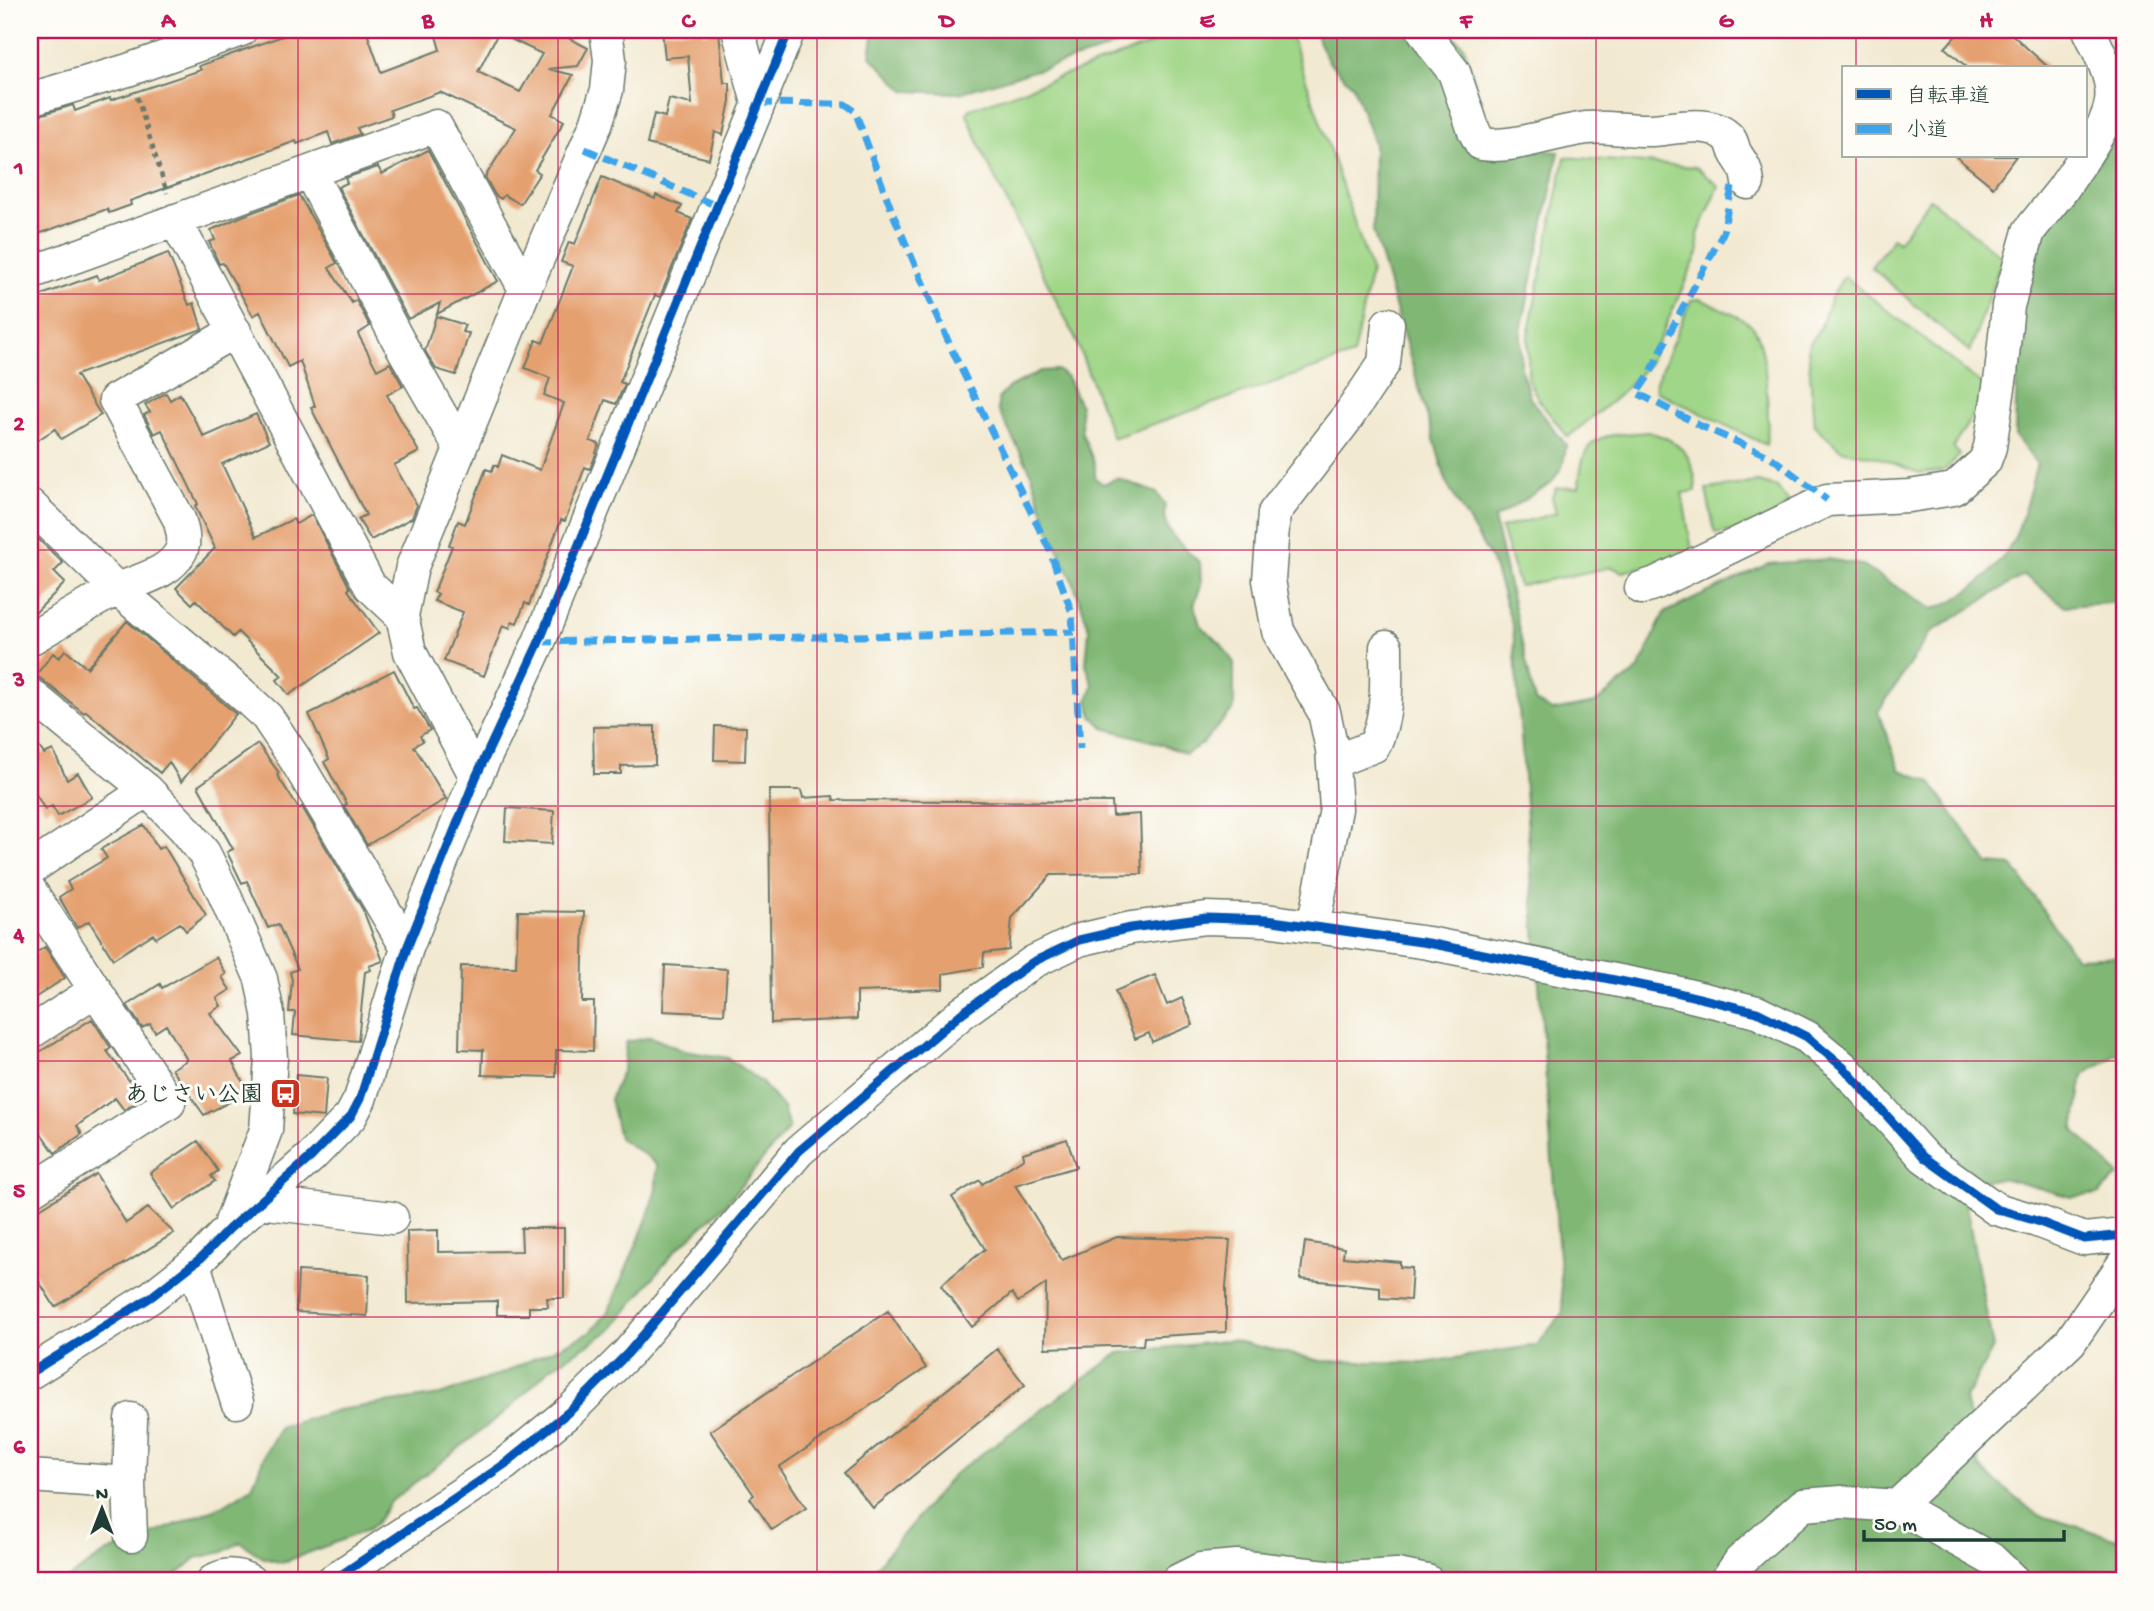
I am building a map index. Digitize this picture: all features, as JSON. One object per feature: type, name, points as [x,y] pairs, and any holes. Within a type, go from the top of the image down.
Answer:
[{"type":"street","points":[[30,99],[128,70],[241,30]]},
{"type":"street","points":[[476,777],[410,652],[402,616],[412,566],[525,289],[596,124],[607,90],[610,60],[606,30]]},
{"type":"street","points":[[738,30],[758,103]]},
{"type":"street","points":[[35,1359],[151,1297],[194,1264],[229,1229],[311,1157],[351,1116],[360,1100],[407,948],[476,777],[539,642],[789,30]]},
{"type":"street","points":[[1423,30],[1454,72],[1481,144],[1513,145],[1558,132],[1591,128],[1646,131],[1691,127],[1714,129],[1730,139],[1735,153],[1745,165],[1748,183]]},
{"type":"street","points":[[2088,150],[2101,130],[2112,103],[2111,80],[2089,30]]},
{"type":"street","points":[[30,273],[436,126],[525,289]]},
{"type":"street","points":[[1641,588],[1827,500],[1909,496],[1954,489],[1985,461],[1990,447],[2008,306],[2029,231],[2062,190],[2083,158]]},
{"type":"street","points":[[310,173],[398,340],[460,448]]},
{"type":"street","points":[[175,220],[370,586],[402,616]]},
{"type":"street","points":[[1313,926],[1336,809],[1333,762],[1324,712],[1278,631],[1269,580],[1274,513],[1345,421],[1384,363],[1388,324]]},
{"type":"street","points":[[30,639],[117,589],[147,578],[173,562],[182,550],[184,536],[179,519],[115,400],[236,331]]},
{"type":"street","points":[[30,505],[117,589],[267,717],[295,759],[407,948]]},
{"type":"street","points":[[1333,762],[1374,746],[1387,708],[1387,647]]},
{"type":"street","points":[[30,694],[147,790],[184,828],[204,853],[261,979],[268,1014],[271,1058],[266,1130],[229,1229]]},
{"type":"street","points":[[30,869],[147,790]]},
{"type":"street","points":[[30,890],[169,1103],[30,1191]]},
{"type":"street","points":[[332,1581],[505,1464],[572,1409],[628,1353],[799,1151],[962,1013],[1032,962],[1079,940],[1131,928],[1206,918],[1266,920],[1313,926],[1441,946],[1675,992],[1757,1012],[1807,1037],[1844,1068],[1924,1157],[1996,1209],[2084,1239],[2124,1235]]},
{"type":"street","points":[[30,1033],[96,990]]},
{"type":"street","points":[[259,1202],[392,1218]]},
{"type":"street","points":[[1897,1506],[2070,1342],[2124,1263]]},
{"type":"street","points":[[194,1264],[237,1402]]},
{"type":"street","points":[[131,1419],[131,1536]]},
{"type":"street","points":[[30,1476],[129,1483]]},
{"type":"street","points":[[1726,1581],[1740,1561],[1803,1505],[1842,1502],[1897,1506],[1991,1559],[2014,1581]]},
{"type":"street","points":[[1177,1581],[1201,1569],[1237,1566],[1345,1578],[1397,1575],[1427,1581]]},
{"type":"street","points":[[213,1581],[219,1577],[240,1575],[250,1581]]},
{"type":"path","points":[[128,70],[175,220]]},
{"type":"green space","points":[[874,30],[1150,30],[1098,52],[959,93],[905,91],[870,56]]},
{"type":"green space","points":[[1191,30],[1289,30],[1371,271],[1353,355],[1113,438],[1075,338],[986,160],[967,114],[970,109]]},
{"type":"green space","points":[[1315,30],[1447,30],[1464,46],[1493,148],[1559,152],[1521,331],[1521,369],[1530,398],[1566,445],[1563,465],[1552,482],[1494,519],[1535,701],[1552,711],[1595,703],[1639,669],[1664,613],[1768,564],[1828,559],[1861,565],[1933,609],[1957,598],[1988,575],[2005,555],[2016,535],[2037,464],[2015,436],[2019,301],[2045,225],[2124,119],[2124,602],[2065,606],[2024,575],[1930,633],[1878,712],[1900,770],[1930,781],[1988,864],[2013,866],[2076,958],[2124,956],[2124,1050],[2083,1075],[2074,1130],[2119,1175],[2099,1194],[2071,1197],[2002,1178],[1962,1184],[1993,1348],[1965,1399],[1980,1468],[2036,1514],[2124,1541],[2124,1581],[864,1581],[953,1475],[1119,1353],[1232,1340],[1321,1361],[1424,1363],[1537,1345],[1563,1312],[1513,627],[1492,561],[1447,484],[1373,230],[1374,144],[1353,86],[1329,62]]},
{"type":"green space","points":[[1565,157],[1696,167],[1719,186],[1698,234],[1699,251],[1648,365],[1618,396],[1568,437],[1540,402],[1528,380],[1528,335]]},
{"type":"green space","points":[[1930,199],[2002,257],[1970,352],[1871,267],[1893,238],[1898,242]]},
{"type":"green space","points":[[1844,276],[1984,386],[1976,410],[1953,447],[1960,455],[1943,471],[1919,473],[1876,457],[1841,450],[1814,425],[1808,346],[1821,326],[1830,300]]},
{"type":"green space","points":[[1700,299],[1744,320],[1753,327],[1758,336],[1766,384],[1766,445],[1656,391],[1655,384],[1691,300]]},
{"type":"green space","points":[[1058,370],[1067,377],[1080,405],[1082,433],[1095,465],[1095,478],[1103,484],[1117,478],[1157,493],[1165,505],[1164,515],[1169,530],[1200,563],[1201,585],[1194,605],[1200,625],[1221,644],[1234,663],[1234,708],[1202,744],[1186,754],[1104,728],[1092,716],[1088,700],[1093,685],[1086,664],[1089,630],[1082,607],[1049,529],[1030,470],[998,410],[998,399],[1009,387],[1041,371]]},
{"type":"green space","points":[[1648,432],[1677,445],[1693,469],[1696,491],[1682,493],[1692,550],[1690,556],[1622,572],[1612,567],[1519,586],[1501,528],[1556,513],[1552,497],[1556,488],[1579,487],[1584,456],[1589,446],[1597,440]]},
{"type":"green space","points":[[1758,482],[1777,487],[1789,503],[1758,527],[1715,534],[1706,489]]},
{"type":"green space","points":[[651,1037],[684,1051],[728,1058],[762,1083],[783,1108],[789,1128],[725,1205],[674,1252],[611,1330],[549,1369],[510,1408],[389,1503],[377,1522],[368,1530],[282,1563],[262,1557],[240,1542],[223,1552],[196,1558],[170,1581],[64,1581],[106,1553],[224,1505],[252,1487],[265,1454],[280,1427],[338,1410],[440,1395],[503,1373],[589,1333],[608,1313],[647,1219],[656,1188],[657,1166],[619,1138],[610,1099],[623,1069],[626,1042]]},
{"type":"building","points":[[299,30],[366,30],[381,72],[440,50],[436,36],[460,30],[553,30],[588,48],[578,66],[548,69],[573,75],[552,114],[564,121],[535,170],[540,173],[520,204],[504,195],[501,199],[495,195],[485,177],[516,128],[440,92],[390,110],[392,116],[357,128],[360,134],[332,144],[328,132],[297,144],[296,141],[130,201],[131,205],[109,213],[107,209],[30,237],[30,118],[73,105],[75,111],[110,98],[111,100],[201,70],[199,66]],"holes":[[[498,33],[542,54],[520,92],[478,72]]]},
{"type":"building","points":[[662,30],[702,30],[703,33],[719,31],[724,83],[730,83],[730,101],[723,135],[715,132],[709,159],[647,144],[654,114],[665,117],[669,99],[692,104],[688,56],[665,58]]},
{"type":"building","points":[[1961,30],[2007,30],[2047,66],[1966,66],[1945,48]]},
{"type":"building","points":[[428,150],[498,281],[437,314],[440,303],[408,319],[338,187],[347,183],[345,178],[378,167],[382,174]]},
{"type":"building","points":[[1957,158],[2015,158],[1993,187]]},
{"type":"building","points":[[602,177],[655,199],[656,195],[682,206],[678,213],[692,219],[660,297],[655,295],[620,382],[625,384],[616,404],[605,400],[590,441],[599,444],[594,459],[590,469],[585,467],[565,521],[561,520],[529,605],[525,603],[517,623],[512,621],[510,628],[503,625],[484,676],[444,661],[463,612],[434,601],[438,594],[434,592],[452,546],[449,545],[458,521],[465,524],[486,469],[492,471],[494,465],[498,467],[502,455],[540,470],[564,403],[544,395],[550,378],[525,368],[536,340],[543,343],[573,266],[561,262],[569,242],[575,244]]},
{"type":"building","points":[[299,195],[337,263],[329,268],[352,303],[356,300],[370,326],[358,334],[377,370],[390,363],[403,386],[387,395],[419,452],[394,465],[417,505],[412,518],[371,540],[358,519],[366,515],[311,408],[315,406],[300,361],[288,367],[260,312],[253,316],[223,263],[219,264],[209,242],[215,240],[211,230]]},
{"type":"building","points":[[168,253],[189,305],[194,303],[202,329],[76,375],[101,415],[61,439],[55,429],[30,445],[30,299],[97,275],[99,280]]},
{"type":"building","points":[[436,316],[465,325],[462,332],[469,333],[456,375],[436,369],[425,351]]},
{"type":"building","points":[[166,393],[170,400],[180,394],[204,437],[256,414],[269,442],[222,464],[256,537],[293,519],[296,524],[312,515],[350,588],[348,590],[379,633],[289,695],[277,680],[282,676],[238,632],[233,637],[196,600],[192,604],[176,588],[215,548],[195,506],[198,504],[162,430],[154,434],[144,415],[150,412],[145,405]]},
{"type":"building","points":[[30,531],[63,563],[54,572],[65,583],[30,618]]},
{"type":"building","points":[[127,621],[236,714],[181,782],[169,762],[160,773],[86,711],[84,713],[36,675],[53,653],[59,658],[65,650],[87,668]]},
{"type":"building","points":[[394,670],[414,709],[417,708],[430,730],[420,736],[423,741],[414,746],[446,799],[367,845],[344,806],[347,804],[324,762],[329,759],[309,714]]},
{"type":"building","points":[[655,726],[655,765],[621,766],[621,774],[594,774],[593,727]]},
{"type":"building","points":[[715,726],[746,727],[745,761],[714,760]]},
{"type":"building","points":[[30,734],[44,754],[53,750],[67,780],[78,773],[92,797],[58,816],[52,806],[45,810],[30,784]]},
{"type":"building","points":[[258,744],[279,773],[277,775],[299,809],[302,807],[363,910],[383,961],[369,966],[371,970],[365,972],[358,1041],[293,1035],[295,1012],[289,1012],[292,980],[290,972],[298,969],[278,924],[268,928],[247,881],[242,883],[227,852],[233,849],[198,786]]},
{"type":"building","points":[[769,790],[801,790],[803,798],[833,796],[834,800],[1112,802],[1113,816],[1140,814],[1142,874],[1051,875],[1012,918],[1009,950],[984,953],[983,967],[943,974],[943,989],[857,992],[857,1019],[771,1023]]},
{"type":"building","points":[[507,808],[554,811],[552,844],[505,841]]},
{"type":"building","points":[[144,825],[158,849],[164,846],[206,915],[186,931],[180,923],[156,938],[153,934],[113,959],[89,921],[77,928],[59,897],[71,889],[67,882],[107,858],[101,849]]},
{"type":"building","points":[[518,911],[584,912],[582,1002],[594,1002],[593,1051],[556,1050],[556,1077],[482,1075],[483,1050],[459,1049],[461,966],[516,967]]},
{"type":"building","points":[[45,947],[65,978],[30,1001],[30,957]]},
{"type":"building","points":[[216,957],[226,974],[222,977],[230,990],[217,998],[221,1006],[210,1013],[242,1056],[232,1061],[246,1088],[235,1095],[237,1098],[204,1115],[172,1069],[187,1060],[166,1025],[155,1032],[150,1024],[142,1028],[127,1005],[160,984],[162,988]]},
{"type":"building","points":[[665,965],[727,969],[724,1014],[663,1011]]},
{"type":"building","points":[[1155,975],[1167,1005],[1182,998],[1193,1025],[1152,1042],[1149,1033],[1135,1039],[1115,991]]},
{"type":"building","points":[[92,1019],[111,1048],[107,1051],[142,1098],[124,1110],[115,1098],[77,1126],[82,1134],[55,1153],[30,1118],[30,1058]]},
{"type":"building","points":[[296,1075],[327,1078],[324,1117],[293,1114]]},
{"type":"building","points":[[1067,1139],[1076,1167],[1015,1185],[1062,1260],[1117,1237],[1230,1240],[1226,1332],[1144,1337],[1143,1345],[1045,1348],[1046,1284],[1018,1302],[1012,1293],[972,1327],[941,1285],[985,1249],[952,1197],[980,1180],[982,1184],[1024,1158],[1023,1153]]},
{"type":"building","points":[[198,1141],[218,1171],[211,1176],[215,1181],[174,1209],[150,1173]]},
{"type":"building","points":[[96,1174],[126,1223],[148,1208],[174,1233],[55,1307],[30,1267],[30,1215]]},
{"type":"building","points":[[521,1228],[564,1228],[564,1298],[547,1298],[548,1307],[529,1307],[529,1315],[497,1315],[497,1301],[408,1303],[407,1231],[438,1230],[438,1252],[522,1251]]},
{"type":"building","points":[[1305,1242],[1344,1248],[1343,1257],[1400,1262],[1400,1267],[1412,1268],[1410,1300],[1380,1298],[1380,1287],[1300,1279]]},
{"type":"building","points":[[298,1271],[369,1275],[367,1316],[296,1312]]},
{"type":"building","points":[[888,1311],[926,1368],[779,1467],[806,1508],[772,1530],[750,1498],[754,1495],[710,1431]]},
{"type":"building","points":[[997,1349],[1025,1385],[873,1508],[844,1473]]},
{"type":"marked path","points":[[758,103],[845,104],[855,111],[893,214],[952,350],[1049,549],[1072,613],[1080,749]]},
{"type":"marked path","points":[[585,149],[717,206]]},
{"type":"marked path","points":[[1732,187],[1723,233],[1650,374],[1637,393],[1701,426],[1771,457],[1827,500]]},
{"type":"marked path","points":[[539,642],[1074,632]]},
{"type":"cycle path","points":[[30,1373],[151,1297],[201,1258],[229,1229],[311,1157],[351,1116],[360,1099],[407,948],[476,777],[539,642],[789,30]]},
{"type":"cycle path","points":[[332,1581],[505,1464],[572,1409],[628,1353],[799,1151],[962,1013],[1033,962],[1079,940],[1131,928],[1206,918],[1266,920],[1428,943],[1675,992],[1757,1012],[1807,1037],[1844,1068],[1924,1157],[1996,1209],[2084,1239],[2124,1235]]},
{"type":"place","name":"あじさい公園","points":[[286,1093]]}]
